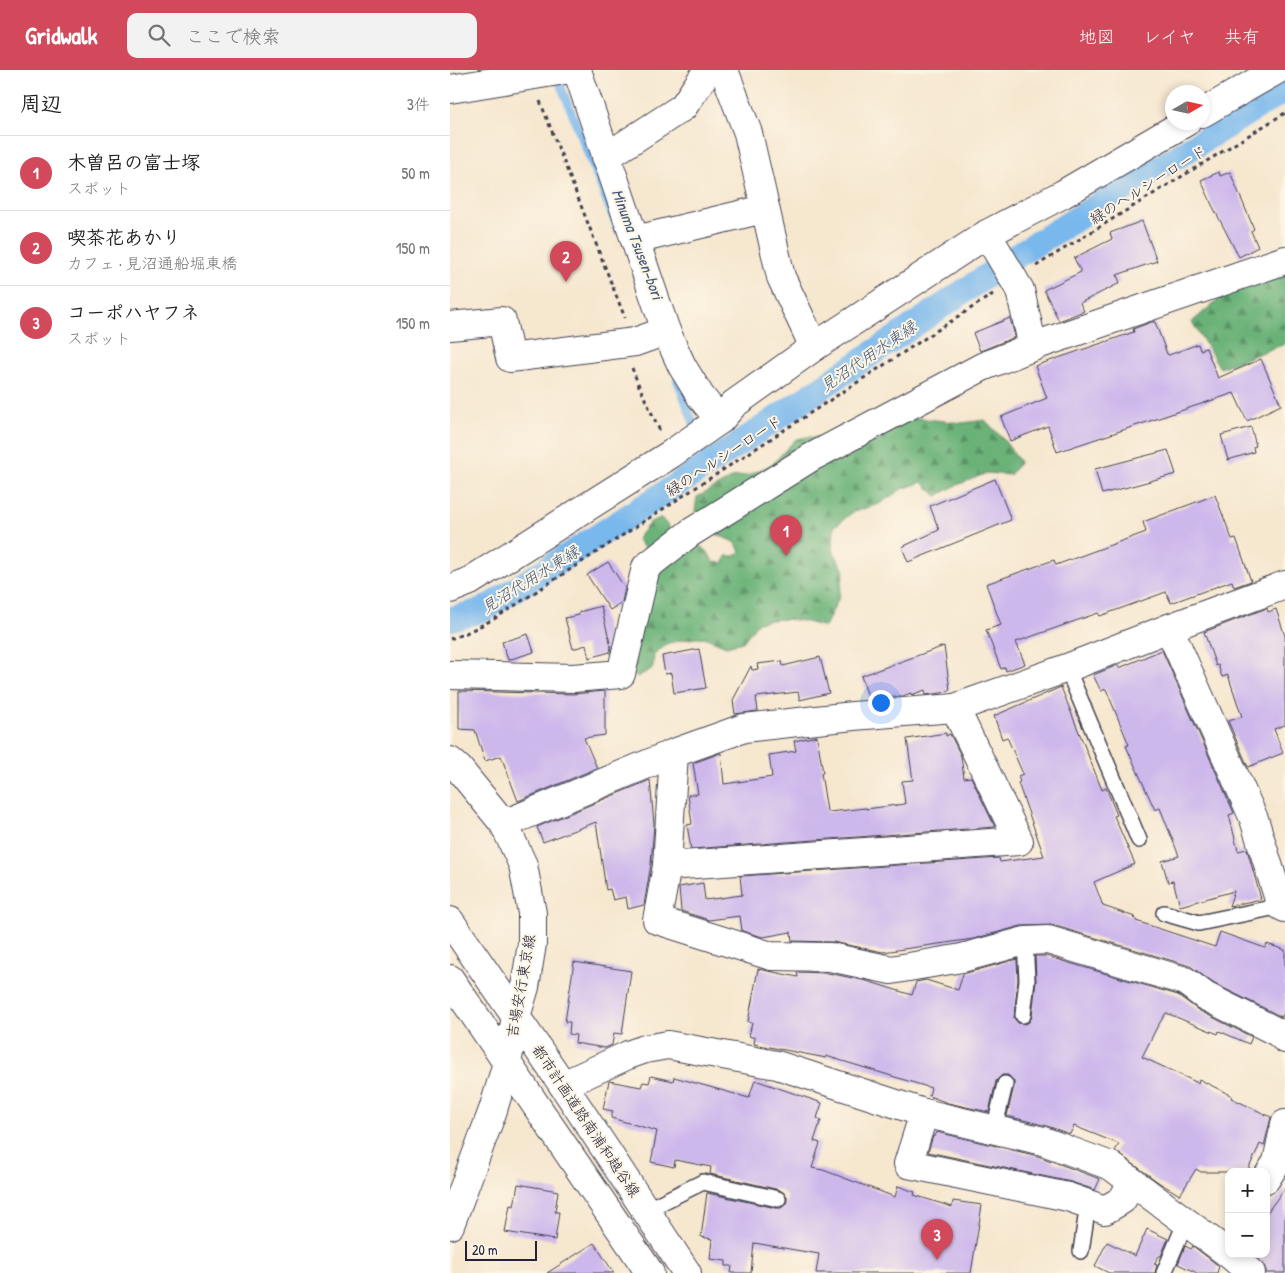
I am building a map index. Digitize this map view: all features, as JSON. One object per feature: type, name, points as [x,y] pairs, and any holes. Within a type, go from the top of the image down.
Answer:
[{"type":"street","points":[[450,89],[565,70]]},
{"type":"street","points":[[577,70],[666,331],[682,366],[701,397],[720,420]]},
{"type":"street","points":[[606,157],[683,107],[708,70]]},
{"type":"street","points":[[724,70],[748,133],[781,277],[814,346]]},
{"type":"street","points":[[1210,108],[1277,70]]},
{"type":"street","points":[[450,589],[470,581],[670,454],[720,420],[734,404],[814,346],[991,241],[1063,194],[1172,130]]},
{"type":"street","points":[[634,240],[764,209]]},
{"type":"street","points":[[991,241],[1020,290],[1032,346]]},
{"type":"street","points":[[450,676],[573,678],[621,674],[646,567],[690,533],[810,458],[982,367],[1032,346],[1285,260]]},
{"type":"street","points":[[450,326],[502,322],[510,358],[629,342],[666,331]]},
{"type":"street","points":[[504,824],[674,753],[744,728],[853,716],[955,708],[1067,668],[1285,585]]},
{"type":"street","points":[[1169,628],[1254,820],[1283,907]]},
{"type":"street","points":[[667,866],[1019,841],[955,708]]},
{"type":"street","points":[[674,753],[667,866],[656,920],[771,956],[830,957],[891,970],[962,958],[1026,941],[1048,940],[1185,980],[1205,996],[1277,1032],[1285,1039]]},
{"type":"street","name":"吉場安行東京線","points":[[450,761],[459,769],[504,824],[523,865],[532,913],[532,944],[507,1063],[493,1110],[450,1225]]},
{"type":"street","name":"都市計画道路南浦和越谷線","points":[[450,922],[563,1085],[687,1273]]},
{"type":"street","points":[[450,979],[650,1273]]},
{"type":"street","points":[[563,1085],[628,1055],[645,1049],[668,1045],[777,1065],[924,1113],[1043,1141],[1111,1166],[1186,1221],[1225,1244]]},
{"type":"street","points":[[924,1113],[908,1164],[1068,1197],[1105,1210],[1122,1200],[1132,1183]]},
{"type":"street","points":[[1270,1173],[1277,1162],[1285,1124]]},
{"type":"street","points":[[1238,1258],[1251,1273]]},
{"type":"lane","points":[[1067,668],[1139,840]]},
{"type":"lane","points":[[1164,913],[1199,923],[1283,907]]},
{"type":"lane","points":[[1023,1015],[1027,980],[1026,941]]},
{"type":"lane","points":[[994,1130],[1005,1084]]},
{"type":"lane","points":[[646,1210],[702,1182],[778,1199]]},
{"type":"lane","points":[[1081,1251],[1088,1204]]},
{"type":"lane","points":[[1164,1273],[1186,1221]]},
{"type":"path","points":[[530,75],[629,342],[639,386],[670,454]]},
{"type":"path","name":"緑のヘルシーロード","points":[[450,639],[494,619],[1014,278],[1285,114]]},
{"type":"green space","points":[[1285,268],[1285,344],[1220,368],[1192,322],[1236,284]]},
{"type":"green space","points":[[884,409],[918,418],[962,423],[985,420],[1003,439],[1020,462],[1010,475],[987,473],[955,486],[937,496],[922,482],[902,489],[879,504],[853,512],[834,527],[833,550],[844,571],[839,597],[825,627],[784,619],[758,622],[743,642],[726,646],[704,637],[669,643],[654,654],[653,668],[637,677],[629,669],[648,553],[637,539],[650,522],[661,518],[675,534],[697,543],[708,552],[713,562],[724,563],[726,556],[735,556],[740,552],[736,543],[701,527],[695,511],[697,497],[734,477],[749,475],[772,464],[796,439],[838,437]]},
{"type":"building","points":[[1219,172],[1220,176],[1230,172],[1254,229],[1251,231],[1258,247],[1239,257],[1201,180]]},
{"type":"building","points":[[1142,221],[1157,261],[1117,275],[1120,283],[1080,303],[1084,311],[1059,321],[1044,290],[1081,272],[1074,258],[1112,239],[1110,233]]},
{"type":"building","points":[[1010,318],[1015,337],[980,351],[973,333]]},
{"type":"building","points":[[1155,322],[1169,355],[1198,344],[1200,350],[1206,348],[1218,378],[1261,359],[1281,405],[1247,421],[1234,393],[1057,452],[1048,426],[1010,441],[1001,417],[1047,398],[1035,366],[1134,332],[1133,329]]},
{"type":"building","points":[[1251,427],[1256,446],[1253,447],[1254,452],[1228,460],[1221,435]]},
{"type":"building","points":[[1168,450],[1176,474],[1102,494],[1095,469]]},
{"type":"building","points":[[995,479],[1011,520],[908,562],[902,547],[939,530],[930,506]]},
{"type":"building","points":[[1215,495],[1232,539],[1236,538],[1251,581],[1234,587],[1232,581],[1171,603],[1166,592],[1100,616],[1098,613],[1016,642],[1025,664],[1006,671],[1005,667],[1001,669],[986,630],[1001,625],[986,584],[1054,560],[1056,565],[1146,532],[1143,522]]},
{"type":"building","points":[[608,562],[625,588],[622,602],[610,610],[587,575]]},
{"type":"building","points":[[601,606],[611,647],[610,652],[589,658],[586,645],[573,649],[565,618],[579,615],[579,612]]},
{"type":"building","points":[[1267,608],[1268,612],[1276,609],[1285,636],[1285,725],[1274,729],[1283,753],[1248,767],[1228,721],[1242,717],[1228,675],[1222,677],[1204,632]]},
{"type":"building","points":[[528,634],[534,652],[508,660],[502,642]]},
{"type":"building","points":[[944,646],[950,690],[926,695],[925,690],[911,695],[911,693],[903,696],[869,699],[861,676]]},
{"type":"building","points":[[699,649],[706,688],[674,693],[671,673],[665,674],[662,656]]},
{"type":"building","points":[[1162,650],[1234,813],[1229,815],[1238,851],[1247,849],[1261,899],[1229,906],[1234,891],[1180,906],[1173,881],[1168,882],[1162,861],[1179,856],[1160,808],[1155,810],[1126,746],[1129,745],[1106,689],[1101,691],[1093,675],[1118,665],[1119,668]]},
{"type":"building","points":[[820,657],[829,693],[800,700],[798,692],[756,697],[758,711],[735,714],[733,700],[751,666],[752,670],[758,669],[757,664],[782,661],[783,666]]},
{"type":"building","points":[[1061,687],[1102,790],[1106,788],[1117,815],[1114,816],[1135,864],[1094,882],[1103,906],[1135,917],[1133,918],[1136,921],[1215,947],[1220,932],[1265,948],[1267,944],[1285,950],[1285,1010],[1282,1017],[1213,983],[1190,966],[1052,925],[1021,926],[973,939],[883,952],[833,942],[792,941],[791,932],[763,937],[742,931],[740,916],[709,920],[681,911],[679,887],[703,883],[705,900],[742,895],[740,876],[999,858],[1000,862],[1044,856],[1018,783],[1020,782],[1018,776],[1023,774],[1007,737],[1002,739],[994,716]]},
{"type":"building","points":[[459,691],[573,694],[605,691],[605,735],[584,738],[597,768],[518,801],[501,756],[485,761],[475,730],[459,729]]},
{"type":"building","points":[[946,733],[946,736],[950,734],[961,756],[964,778],[971,777],[995,827],[691,849],[687,825],[692,824],[688,795],[698,794],[693,763],[721,753],[724,784],[772,777],[769,755],[796,751],[794,741],[817,736],[827,811],[866,809],[905,804],[902,781],[913,780],[907,739]]},
{"type":"building","points":[[650,780],[654,824],[651,864],[644,905],[628,909],[626,897],[613,900],[610,889],[606,890],[596,822],[543,842],[537,827]]},
{"type":"building","points":[[1035,956],[1046,956],[1178,995],[1198,1010],[1252,1037],[1249,1044],[1219,1031],[1218,1034],[1166,1013],[1142,1057],[1198,1083],[1199,1079],[1232,1096],[1231,1098],[1271,1117],[1264,1146],[1260,1144],[1249,1168],[1225,1168],[1225,1172],[1201,1172],[1196,1169],[1180,1195],[1161,1184],[1115,1151],[1119,1144],[1074,1126],[1070,1134],[1007,1116],[1014,1086],[1014,1081],[1008,1075],[1002,1075],[996,1081],[989,1112],[948,1103],[929,1096],[931,1088],[826,1056],[826,1058],[754,1044],[755,1038],[749,1036],[752,1023],[748,1022],[758,969],[798,977],[797,972],[828,973],[867,981],[912,995],[916,982],[926,980],[958,990],[963,974],[1017,959],[1018,980],[1014,1018],[1018,1023],[1026,1024],[1032,1016],[1036,981]]},
{"type":"building","points":[[574,962],[631,971],[622,1034],[614,1033],[612,1045],[605,1048],[575,1043],[576,1035],[569,1034],[570,1022],[565,1022]]},
{"type":"building","points":[[651,1076],[673,1081],[674,1077],[749,1098],[755,1080],[822,1103],[817,1118],[821,1120],[814,1141],[820,1143],[812,1168],[823,1170],[895,1197],[898,1186],[915,1192],[914,1195],[952,1207],[953,1201],[982,1205],[971,1273],[816,1273],[819,1254],[754,1243],[751,1273],[731,1273],[732,1266],[726,1266],[726,1261],[710,1259],[712,1239],[701,1237],[707,1193],[776,1208],[781,1208],[785,1205],[787,1196],[780,1190],[710,1174],[711,1167],[675,1160],[674,1167],[651,1162],[657,1131],[611,1118],[613,1111],[603,1109],[609,1081],[641,1087],[643,1082],[649,1083]]},
{"type":"building","points":[[937,1132],[1038,1156],[1100,1179],[1095,1190],[1071,1182],[928,1152],[933,1136]]},
{"type":"building","points":[[518,1184],[558,1191],[555,1212],[559,1212],[555,1240],[505,1232],[510,1205],[514,1206]]},
{"type":"building","points":[[1285,1188],[1285,1273],[1266,1273],[1266,1267],[1258,1258],[1270,1258],[1270,1209]]},
{"type":"building","points":[[1147,1229],[1168,1239],[1161,1256],[1159,1256],[1154,1264],[1157,1265],[1155,1273],[1109,1273],[1095,1266],[1107,1242],[1135,1256]]},
{"type":"building","points":[[594,1243],[614,1273],[547,1273]]},
{"type":"building","points":[[1185,1246],[1191,1249],[1193,1246],[1219,1266],[1217,1273],[1197,1273],[1178,1264]]},
{"type":"waterway","name":"Minuma Tsusen-bori","points":[[557,76],[618,230]]},
{"type":"waterway","name":"見沼代用水東縁","points":[[450,619],[483,610],[709,464],[1016,256],[1285,90]]},
{"type":"waterway","name":"Minuma Tsusen-bori","points":[[677,380],[695,427]]},
{"type":"waterway","name":"Minuma Tsusen-bori","points":[[702,446],[709,464]]},
{"type":"place","name":"喫茶花あかり","points":[[566,282]]},
{"type":"place","name":"木曽呂の富士塚","points":[[786,556]]},
{"type":"place","name":"コーポハヤフネ","points":[[937,1260]]}]
